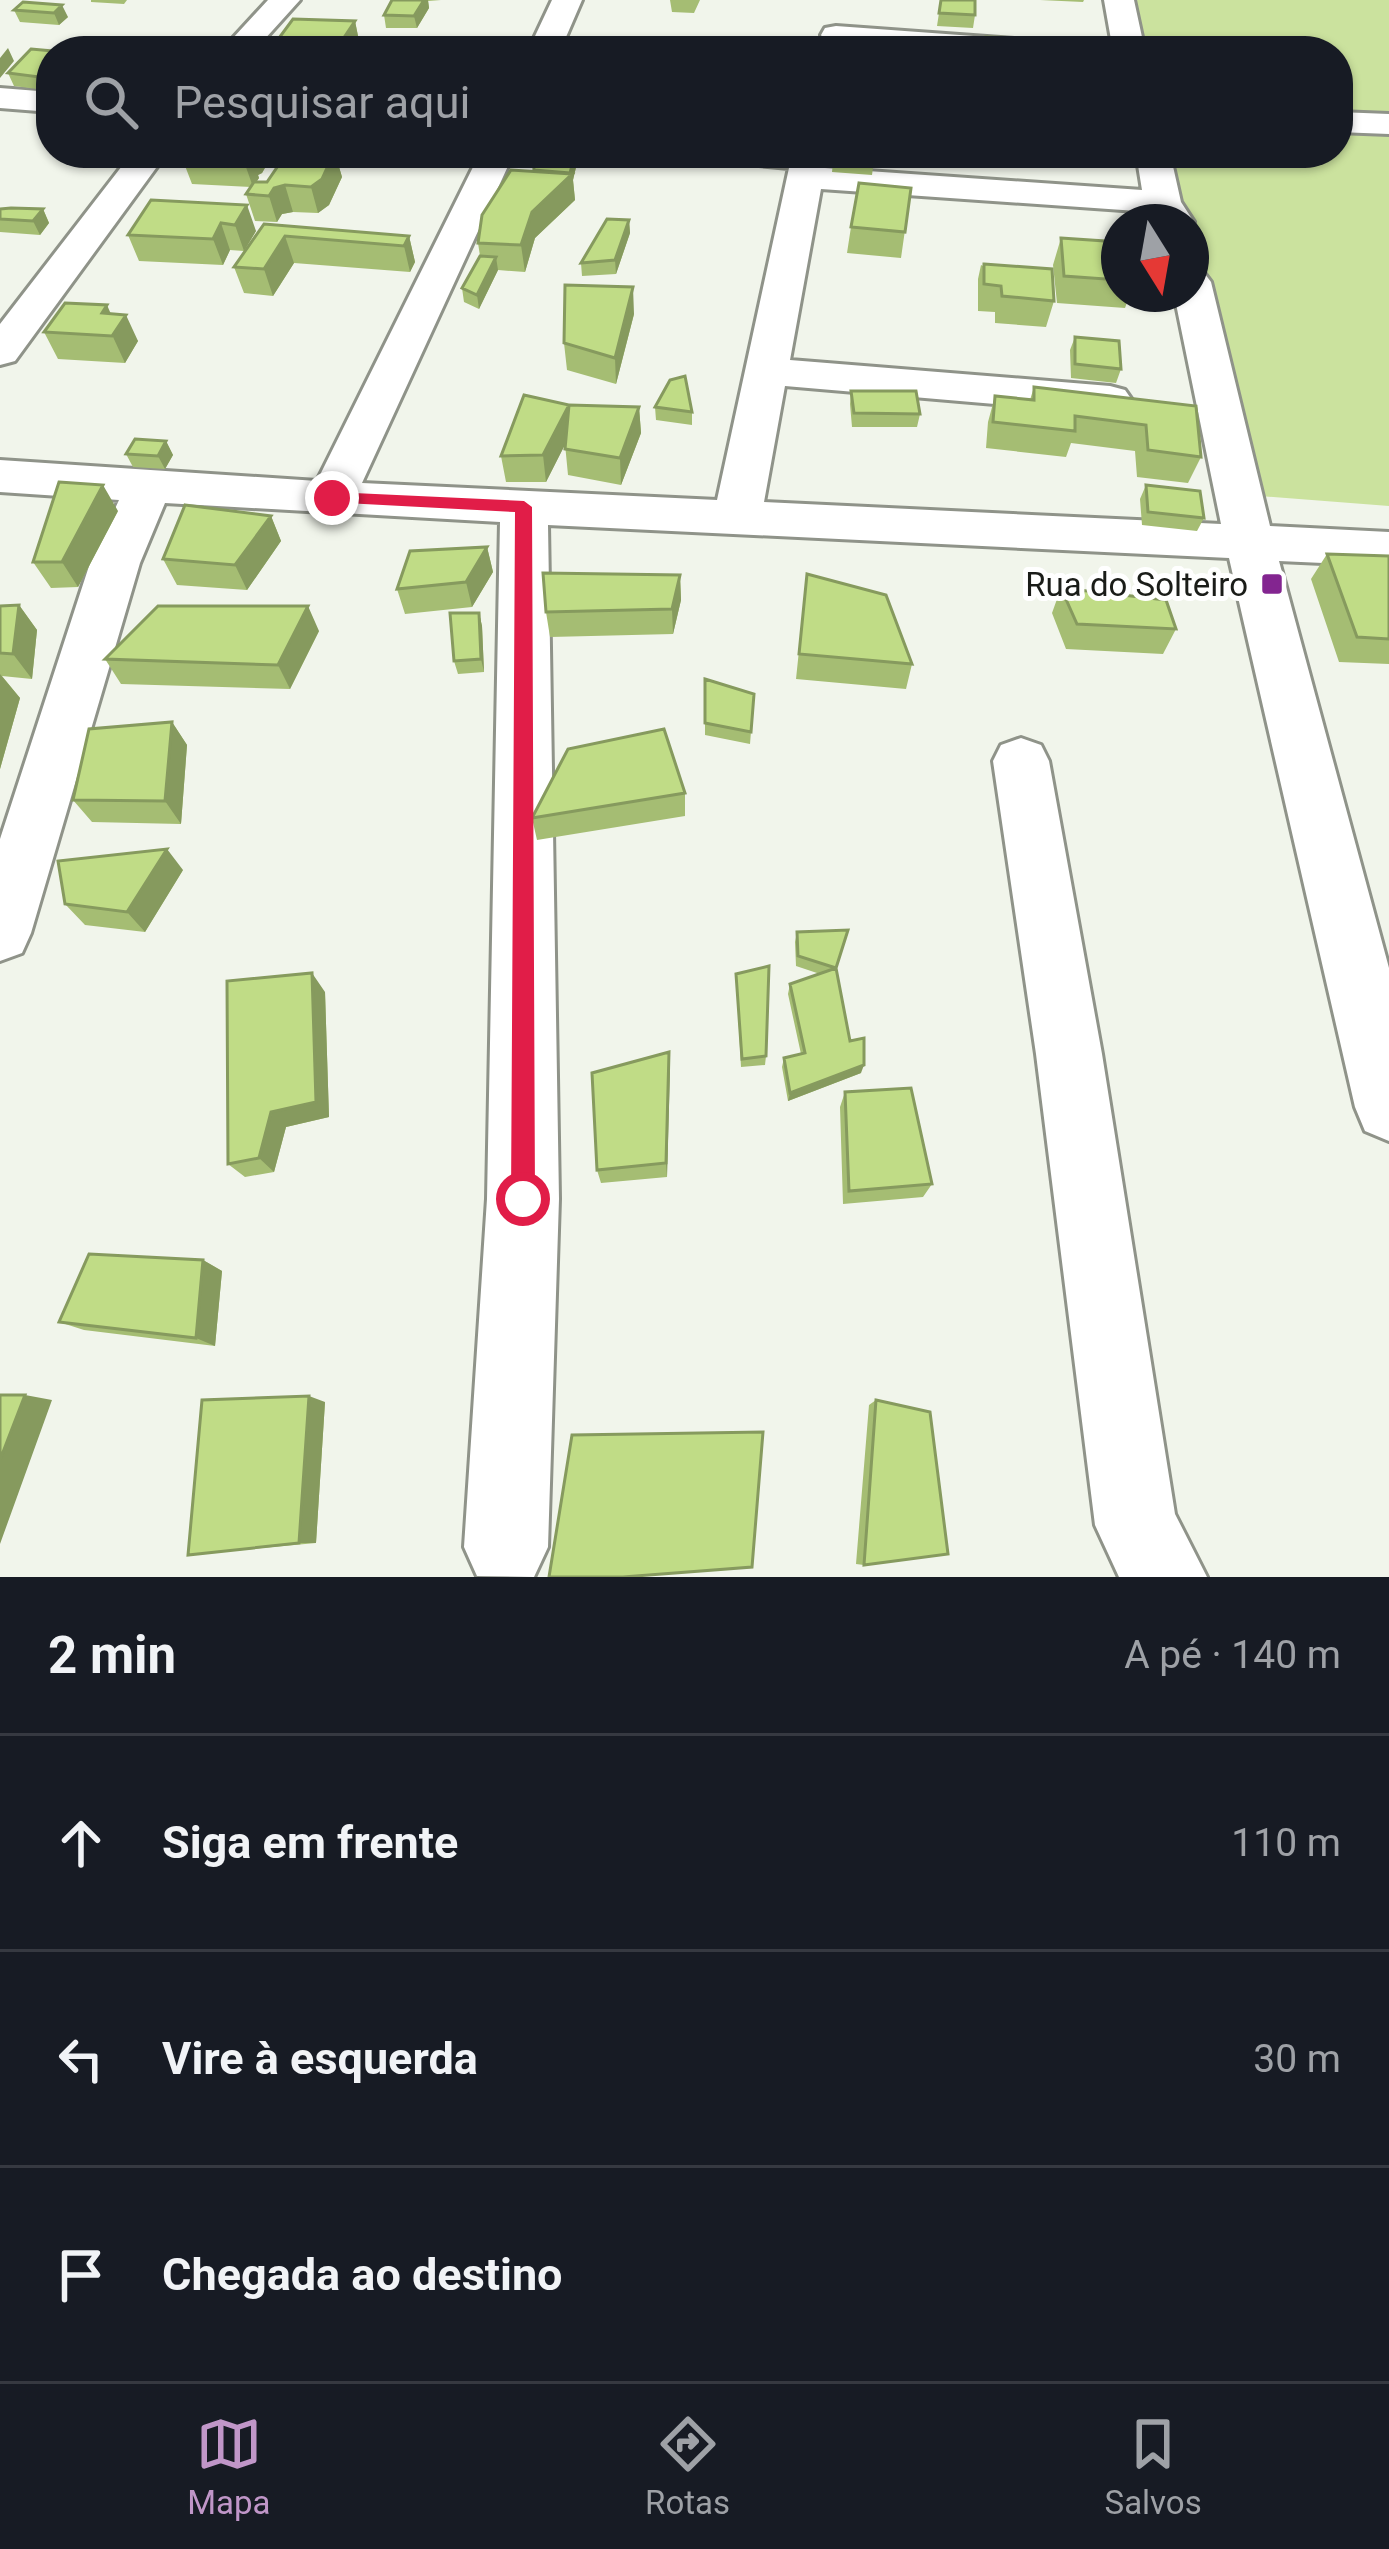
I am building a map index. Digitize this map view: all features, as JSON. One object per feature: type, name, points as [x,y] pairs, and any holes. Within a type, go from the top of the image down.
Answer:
[{"type":"street","points":[[251,36],[285,0]]},
{"type":"street","points":[[551,36],[568,0]]},
{"type":"street","points":[[835,36],[843,0]]},
{"type":"street","points":[[1119,0],[1126,36]]},
{"type":"street","points":[[0,98],[36,101]]},
{"type":"street","points":[[1353,123],[1389,124]]},
{"type":"street","points":[[0,352],[139,168]]},
{"type":"street","points":[[332,498],[490,168]]},
{"type":"street","points":[[737,519],[807,168]]},
{"type":"street","points":[[845,168],[1110,204]]},
{"type":"street","points":[[1157,168],[1167,204]]},
{"type":"street","points":[[1197,312],[1250,544],[1373,958],[1389,1107]]},
{"type":"street","points":[[768,371],[1216,409]]},
{"type":"street","points":[[0,476],[332,498],[1389,549]]},
{"type":"street","points":[[0,933],[115,563],[149,485]]},
{"type":"street","points":[[506,1547],[523,1199],[524,507]]},
{"type":"street","points":[[1021,761],[1069,1054],[1136,1525],[1165,1577]]},
{"type":"green space","points":[[1106,0],[1389,0],[1389,506],[1259,496],[1202,312],[1209,312],[1209,204],[1181,204],[1161,168],[1353,168],[1353,36],[1117,36]]},
{"type":"building","points":[[392,0],[424,0],[414,16],[384,15]]},
{"type":"building","points":[[941,0],[975,0],[975,15],[939,13]]},
{"type":"building","points":[[23,2],[62,5],[54,13],[14,10]]},
{"type":"building","points":[[293,19],[355,21],[345,36],[280,36]]},
{"type":"building","points":[[31,49],[36,49],[36,77],[8,73]]},
{"type":"building","points":[[277,168],[327,168],[311,187],[285,185],[274,188],[269,196],[246,194],[254,182],[267,182]]},
{"type":"building","points":[[534,168],[571,168],[570,173]]},
{"type":"building","points":[[511,170],[572,174],[532,212],[521,245],[478,243],[482,215]]},
{"type":"building","points":[[859,183],[911,188],[905,232],[851,227]]},
{"type":"building","points":[[151,200],[247,205],[235,225],[221,223],[213,239],[128,235]]},
{"type":"building","points":[[0,209],[43,209],[33,221],[0,219]]},
{"type":"building","points":[[607,219],[629,220],[615,260],[581,263]]},
{"type":"building","points":[[264,224],[409,236],[404,246],[285,236],[264,269],[234,267]]},
{"type":"building","points":[[1061,238],[1101,241],[1101,279],[1064,276]]},
{"type":"building","points":[[480,256],[496,257],[477,295],[462,288]]},
{"type":"building","points":[[984,264],[1052,269],[1054,301],[1002,296],[1001,286],[984,284]]},
{"type":"building","points":[[565,285],[633,287],[615,358],[564,343]]},
{"type":"building","points":[[65,303],[107,305],[102,313],[126,315],[112,336],[44,332]]},
{"type":"building","points":[[1075,337],[1119,341],[1121,369],[1075,364]]},
{"type":"building","points":[[685,376],[692,412],[655,407],[670,380]]},
{"type":"building","points":[[1034,387],[1196,406],[1201,457],[1148,450],[1146,425],[1075,416],[1075,431],[993,422],[995,396],[1034,400]]},
{"type":"building","points":[[851,391],[916,391],[920,414],[854,413]]},
{"type":"building","points":[[524,395],[569,405],[543,455],[501,456]]},
{"type":"building","points":[[569,405],[639,407],[620,458],[565,449]]},
{"type":"building","points":[[135,439],[166,441],[158,456],[126,454]]},
{"type":"building","points":[[59,482],[103,485],[62,562],[33,562]]},
{"type":"building","points":[[1146,485],[1200,491],[1204,518],[1148,512]]},
{"type":"building","points":[[185,505],[271,516],[235,565],[163,559]]},
{"type":"building","points":[[487,547],[466,582],[397,589],[410,551]]},
{"type":"building","points":[[1327,554],[1389,556],[1389,639],[1357,637]]},
{"type":"building","points":[[543,573],[680,575],[672,609],[546,612]]},
{"type":"building","points":[[807,574],[886,595],[912,664],[799,654]]},
{"type":"building","points":[[1061,588],[1166,600],[1176,629],[1077,624]]},
{"type":"building","points":[[19,605],[13,654],[0,653],[0,606]]},
{"type":"building","points":[[158,606],[308,606],[278,665],[105,659]]},
{"type":"building","points":[[450,613],[479,613],[481,659],[454,661]]},
{"type":"building","points":[[705,679],[754,694],[751,732],[705,723]]},
{"type":"building","points":[[172,722],[165,801],[73,800],[89,729]]},
{"type":"building","points":[[664,729],[685,793],[532,818],[568,749]]},
{"type":"building","points":[[167,849],[127,912],[65,904],[58,861]]},
{"type":"building","points":[[848,930],[836,968],[798,956],[797,932]]},
{"type":"building","points":[[769,966],[766,1056],[742,1059],[736,974]]},
{"type":"building","points":[[836,968],[850,1041],[864,1038],[864,1065],[790,1093],[784,1058],[805,1053],[790,984]]},
{"type":"building","points":[[312,973],[316,1102],[271,1112],[259,1158],[228,1164],[227,981]]},
{"type":"building","points":[[669,1052],[666,1163],[597,1170],[592,1073]]},
{"type":"building","points":[[911,1088],[932,1184],[849,1191],[845,1092]]},
{"type":"building","points":[[89,1254],[203,1260],[196,1338],[59,1322]]},
{"type":"building","points":[[0,1395],[25,1395],[0,1460]]},
{"type":"building","points":[[309,1396],[299,1543],[188,1555],[202,1400]]},
{"type":"building","points":[[876,1400],[930,1412],[948,1554],[864,1565]]},
{"type":"building","points":[[763,1432],[752,1567],[623,1577],[549,1577],[572,1435]]},
{"type":"place","name":"Rua do Solteiro","points":[[1272,584]]},
{"type":"route","points":[[332,498],[524,507],[520,668],[523,1199]]}]
